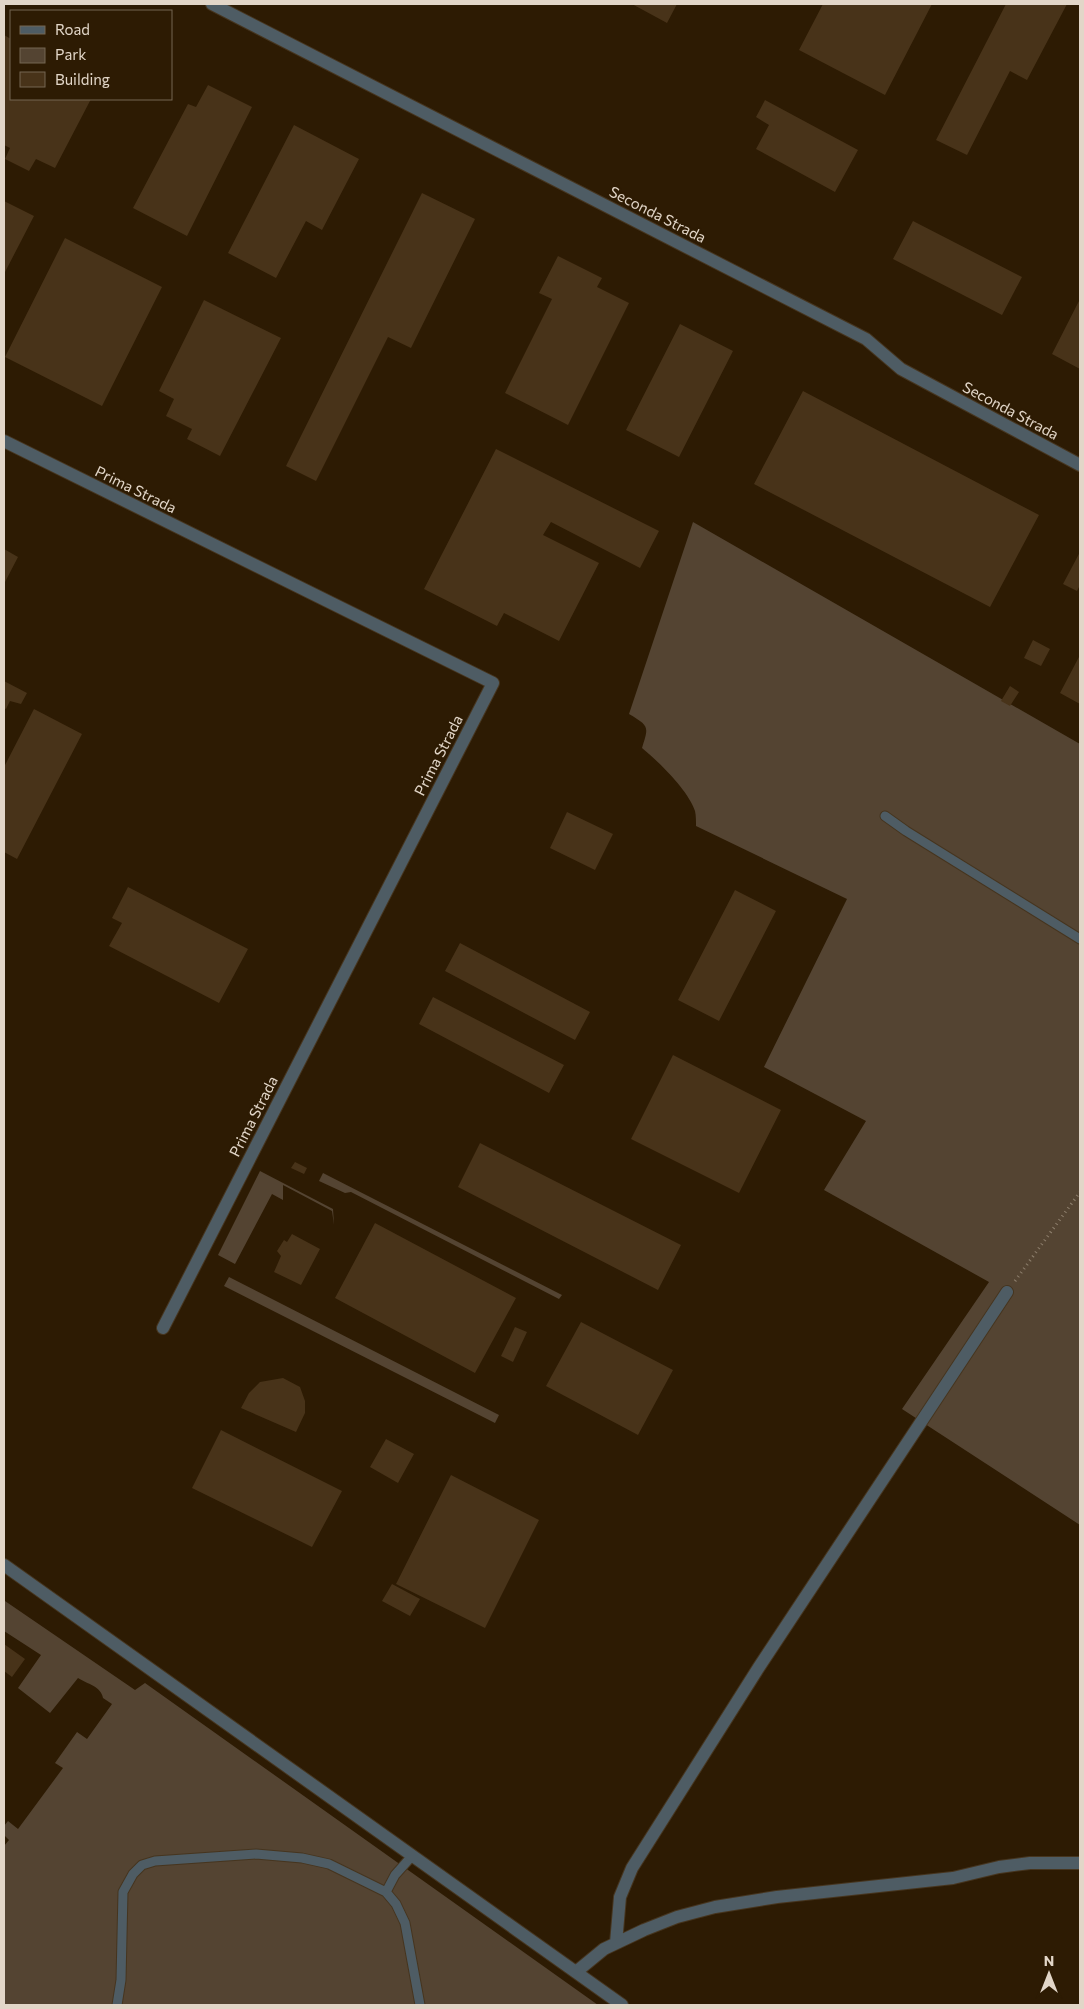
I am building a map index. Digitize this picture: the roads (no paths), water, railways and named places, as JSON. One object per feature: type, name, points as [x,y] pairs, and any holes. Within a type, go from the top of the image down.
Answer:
[{"type":"street","name":"Seconda Strada","points":[[212,4],[866,339],[901,369],[1080,465]]},
{"type":"street","name":"Prima Strada","points":[[4,441],[493,683],[163,1328]]},
{"type":"street","points":[[616,1943],[620,1897],[632,1868],[760,1667],[1007,1292]]},
{"type":"street","points":[[4,1565],[622,2005]]},
{"type":"street","points":[[576,1972],[604,1949],[616,1943],[677,1917],[733,1904],[777,1896],[953,1878],[999,1867],[1030,1863],[1080,1863]]},
{"type":"lane","points":[[885,816],[1080,939]]},
{"type":"lane","points":[[117,2005],[121,1980],[122,1892],[132,1874],[142,1865],[155,1861],[256,1854],[302,1858],[329,1864],[386,1892],[396,1904],[405,1923],[420,2005]]},
{"type":"lane","points":[[386,1892],[395,1874],[412,1856]]}]
